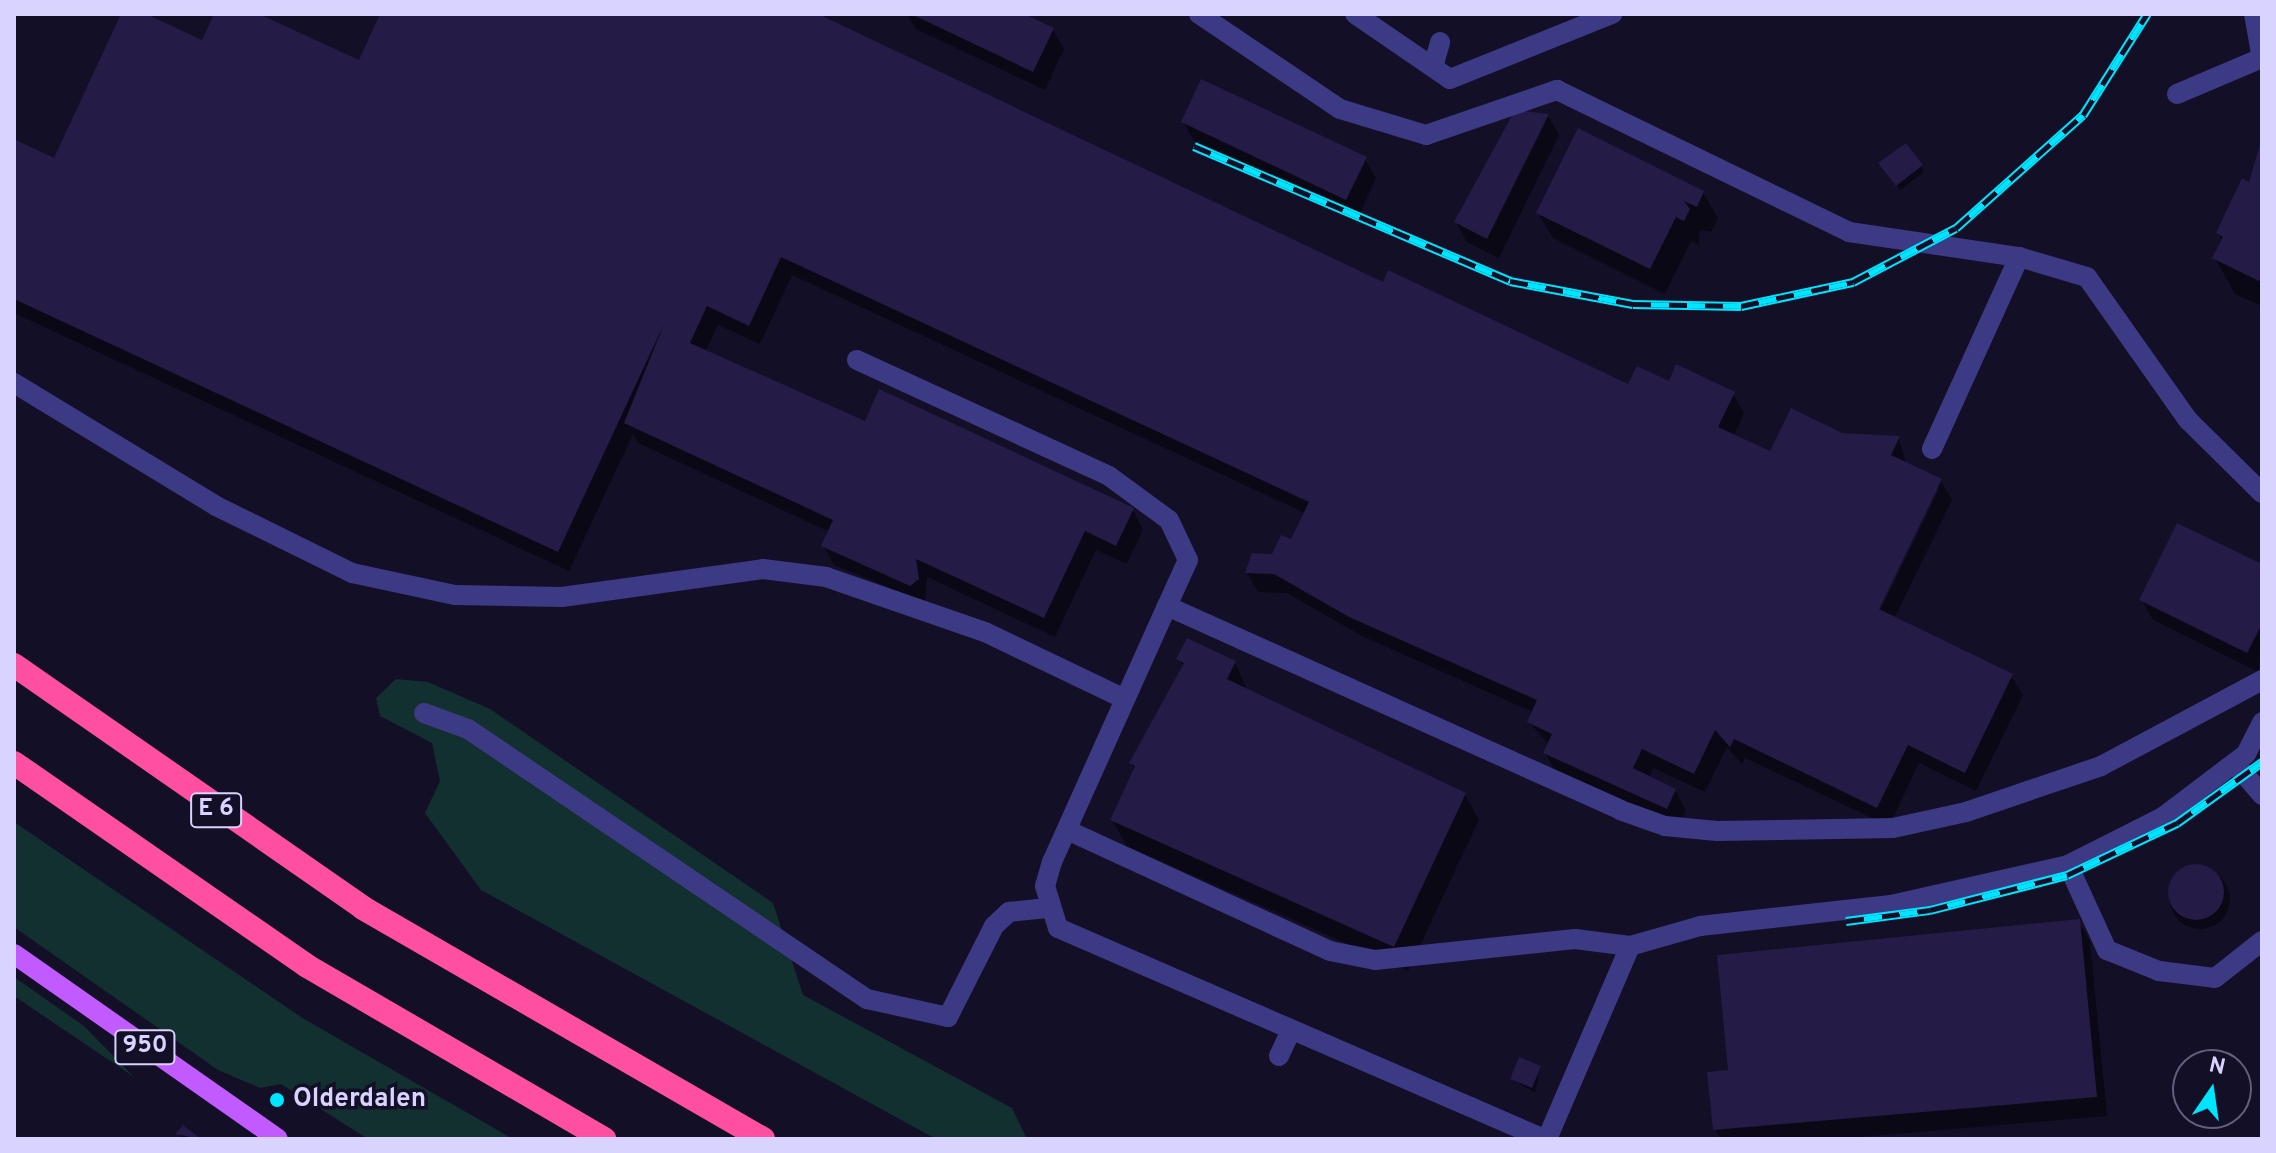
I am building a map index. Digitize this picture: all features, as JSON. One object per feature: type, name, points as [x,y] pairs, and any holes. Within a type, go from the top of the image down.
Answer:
[{"type":"highway","name":"E 6","points":[[14,665],[363,908],[763,1139]]},
{"type":"highway","points":[[14,763],[307,966],[604,1139]]},
{"type":"main road","name":"950","points":[[14,954],[278,1139]]},
{"type":"street","points":[[1199,14],[1340,109],[1426,135],[1557,90],[1849,232],[2019,257],[2087,277],[2188,420],[2262,493]]},
{"type":"street","points":[[1355,14],[1450,79],[1612,14]]},
{"type":"street","points":[[2177,94],[2262,58],[2249,18]]},
{"type":"street","points":[[1433,67],[1440,42]]},
{"type":"street","points":[[1932,449],[2019,257]]},
{"type":"street","points":[[857,360],[1109,476],[1169,520],[1188,560],[1045,886],[1047,908],[1058,928],[1083,945],[1546,1139],[1630,946]]},
{"type":"street","points":[[14,383],[216,506],[352,573],[455,595],[562,597],[763,569],[826,577],[985,632],[1125,699]]},
{"type":"street","points":[[1167,606],[1620,810],[1665,826],[1717,831],[1893,828],[1966,812],[2101,766],[2244,696],[2262,680]]},
{"type":"street","points":[[424,713],[468,729],[867,999],[948,1017],[994,926],[1009,912],[1047,908]]},
{"type":"street","points":[[1067,830],[1330,951],[1360,957],[1429,958],[1575,939],[1630,946],[1700,926],[1891,905],[2068,865],[2163,817],[2235,763],[2262,722]]},
{"type":"street","points":[[2235,763],[2262,795]]},
{"type":"street","points":[[2068,865],[2107,950],[2133,960],[2215,978],[2262,941]]},
{"type":"street","points":[[1279,1056],[1290,1032]]},
{"type":"green space","points":[[396,679],[428,682],[490,709],[773,903],[803,995],[1012,1108],[1027,1139],[936,1139],[481,890],[425,813],[440,781],[432,743],[380,716],[376,698]]},
{"type":"green space","points":[[14,822],[304,1019],[513,1139],[368,1139],[281,1084],[260,1088],[218,1070],[14,927]]},
{"type":"green space","points":[[14,977],[84,1026],[134,1077],[14,996]]},
{"type":"building","points":[[121,14],[146,14],[202,40],[214,14],[259,14],[359,60],[380,14],[818,14],[1383,282],[1388,270],[1628,384],[1637,366],[1669,381],[1676,364],[1735,392],[1718,427],[1770,451],[1791,408],[1842,433],[1900,436],[1891,455],[1942,479],[1879,609],[2013,674],[1965,773],[1908,745],[1877,808],[1734,739],[1730,747],[1715,730],[1694,774],[1642,749],[1633,768],[1676,789],[1667,809],[1543,753],[1552,734],[1527,722],[1537,700],[1349,617],[1274,574],[1245,573],[1252,553],[1272,554],[1281,535],[1291,539],[1309,502],[781,257],[749,326],[707,306],[690,343],[865,421],[879,389],[1134,508],[1116,546],[1085,531],[1044,618],[916,559],[919,579],[910,586],[821,546],[833,520],[624,423],[664,324],[558,552],[14,299],[14,139],[54,158]]},
{"type":"building","points":[[911,14],[1024,14],[1054,28],[1033,72]]},
{"type":"building","points":[[1201,79],[1367,157],[1346,200],[1181,122]]},
{"type":"building","points":[[1515,110],[1549,114],[1487,239],[1454,222]]},
{"type":"building","points":[[1578,128],[1704,191],[1697,207],[1684,201],[1690,209],[1684,221],[1676,217],[1650,269],[1536,213]]},
{"type":"building","points":[[2262,138],[2262,275],[2259,281],[2212,258],[2223,237],[2216,233],[2242,178],[2249,182]]},
{"type":"building","points":[[1906,143],[1923,165],[1896,186],[1878,163]]},
{"type":"building","points":[[2177,523],[2262,564],[2262,624],[2247,653],[2139,600]]},
{"type":"building","points":[[1187,638],[1236,661],[1227,679],[1466,793],[1394,947],[1110,820],[1135,766],[1129,763],[1184,663],[1176,659]]},
{"type":"building","points":[[2196,864],[2216,872],[2224,892],[2216,912],[2196,920],[2176,912],[2168,892],[2176,872]]},
{"type":"building","points":[[2080,919],[2097,1097],[1713,1130],[1707,1072],[1728,1070],[1717,955]]},
{"type":"building","points":[[1519,1057],[1541,1066],[1532,1088],[1510,1079]]},
{"type":"building","points":[[183,1125],[201,1139],[175,1134]]},
{"type":"railway","points":[[1194,146],[1510,281],[1633,304],[1741,306],[1853,282],[1956,228],[2083,115],[2147,14]]},
{"type":"railway","points":[[1846,921],[1930,910],[2067,875],[2177,823],[2262,762]]},
{"type":"place","name":"Olderdalen","points":[[277,1100]]}]
